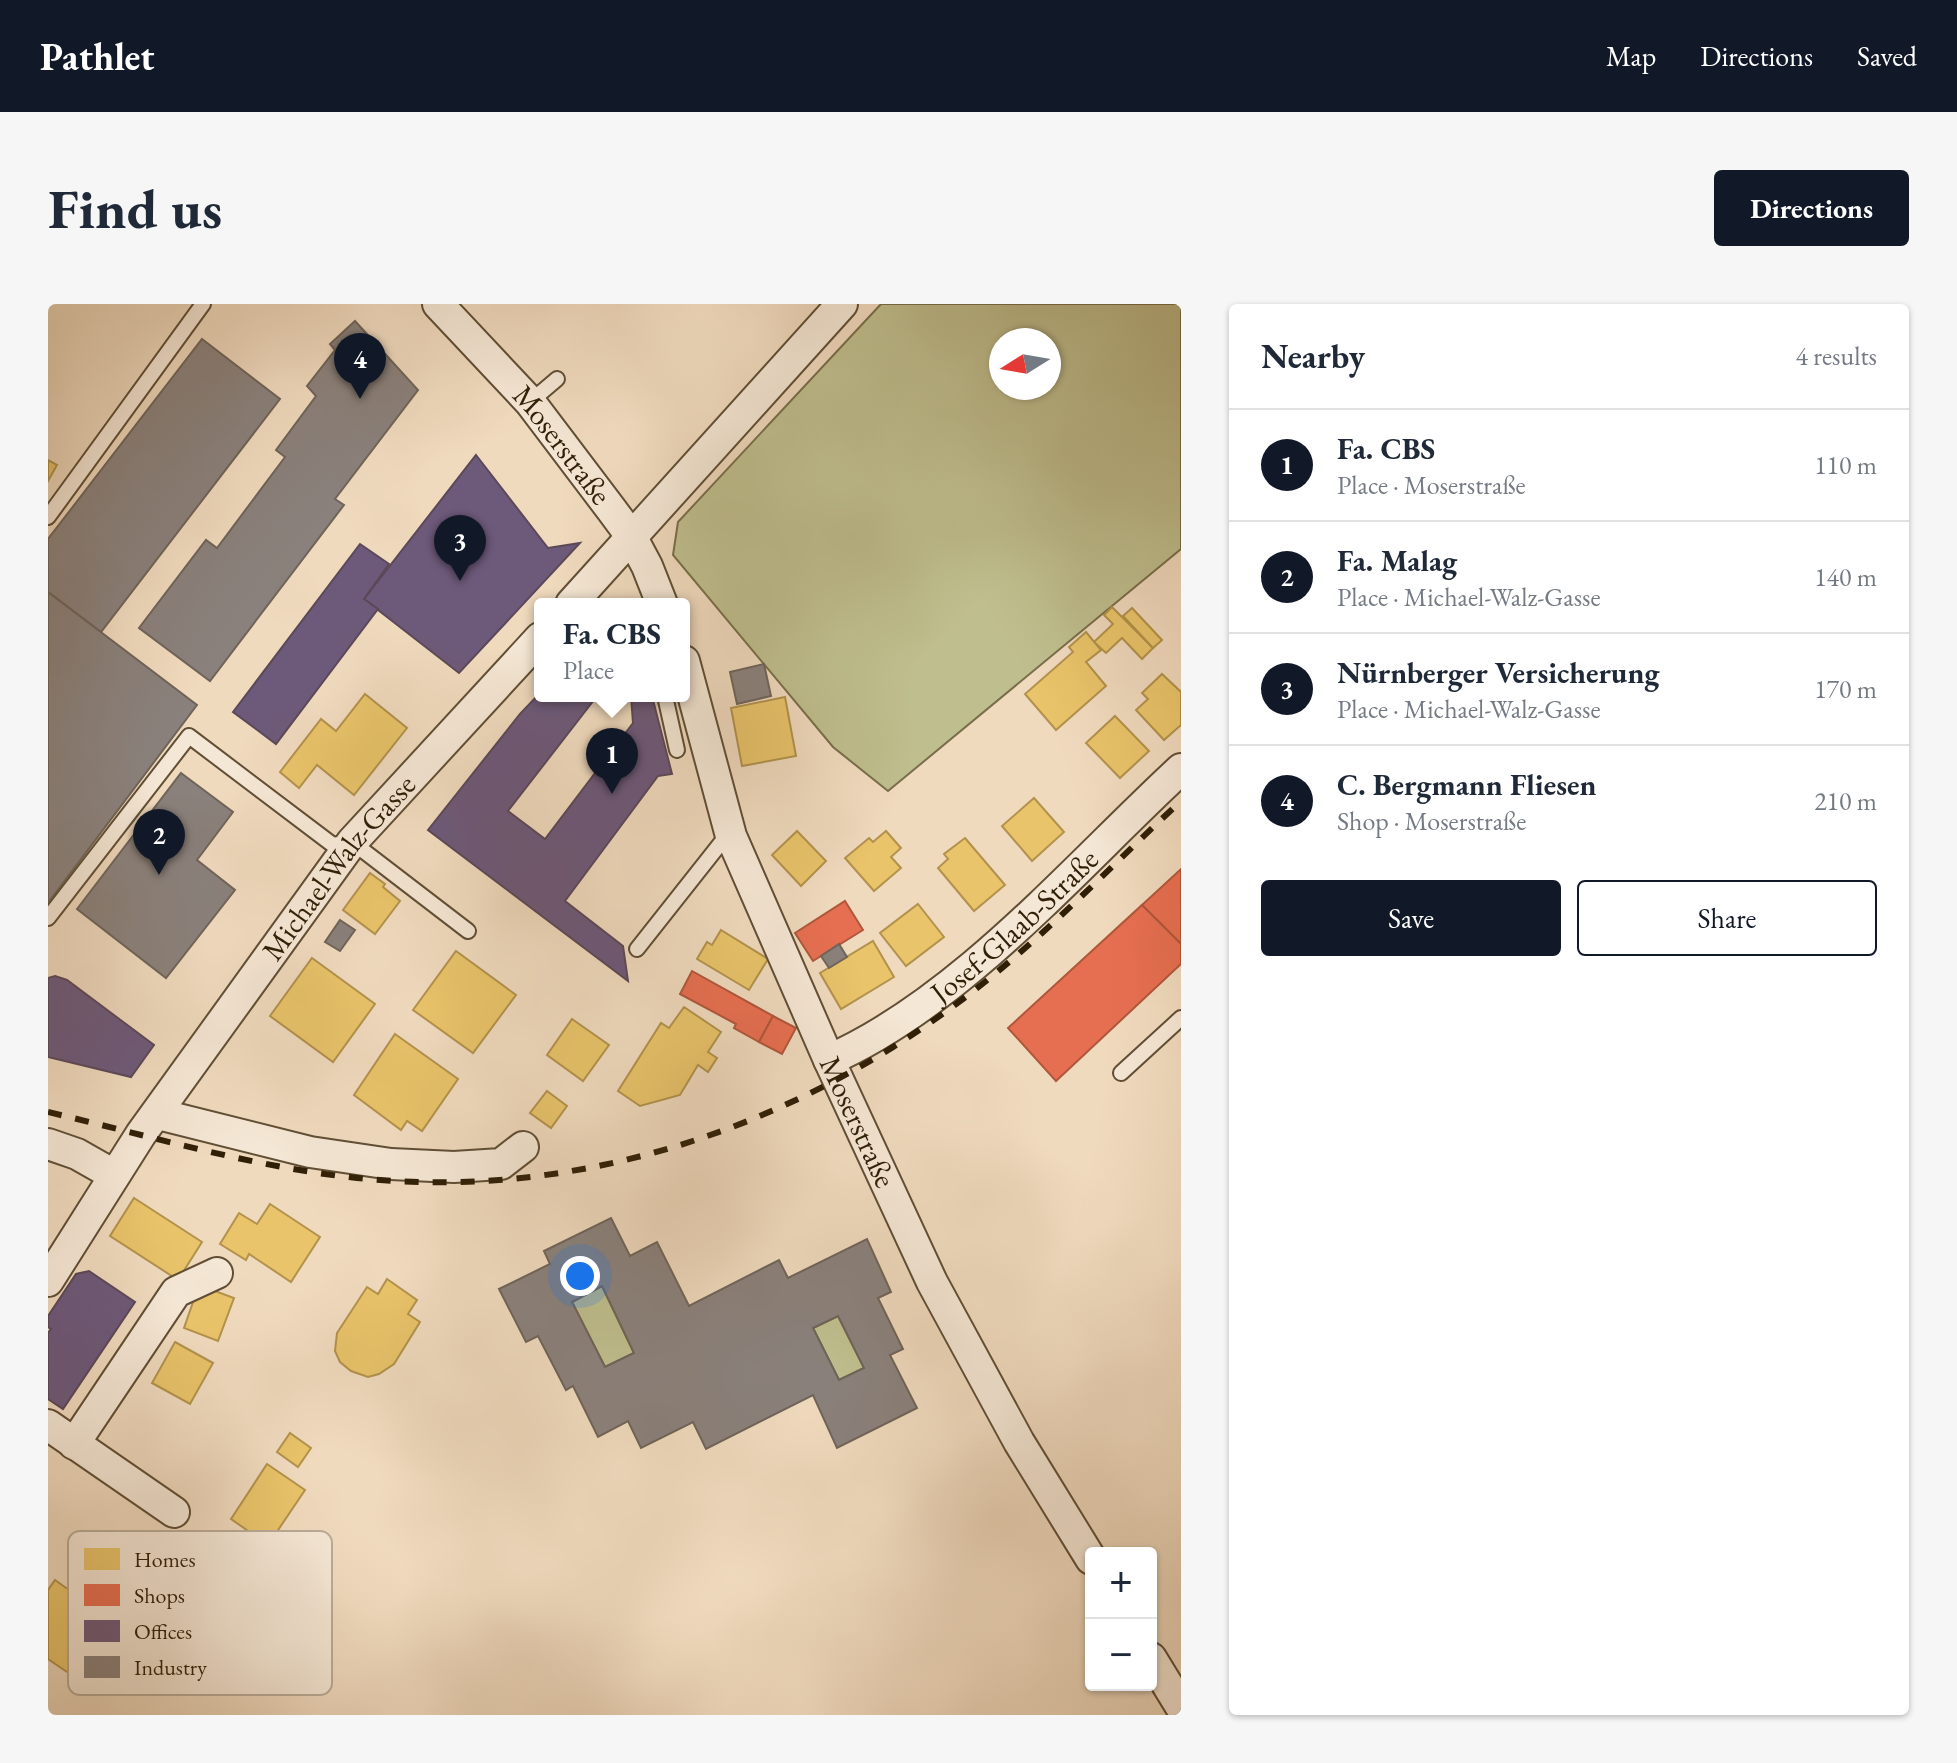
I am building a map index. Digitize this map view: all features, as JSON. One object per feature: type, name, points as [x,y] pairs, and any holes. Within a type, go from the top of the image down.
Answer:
[{"type":"street","name":"Moserstraße","points":[[438,304],[530,402],[631,536],[660,598]]},
{"type":"street","points":[[576,598],[831,308]]},
{"type":"street","name":"Michael-Walz-Gasse","points":[[48,1281],[114,1175],[352,842],[534,645]]},
{"type":"street","name":"Moserstraße","points":[[690,683],[731,836],[829,1060],[932,1282],[1019,1442],[1085,1549]]},
{"type":"street","name":"Josef-Glaab-Straße","points":[[829,1060],[866,1044],[967,969],[1021,924],[1181,769]]},
{"type":"street","points":[[158,1114],[310,1152],[391,1164],[454,1167],[501,1164],[523,1147]]},
{"type":"street","points":[[48,1144],[77,1154],[114,1175]]},
{"type":"street","points":[[74,1444],[176,1292],[217,1273]]},
{"type":"street","points":[[48,1425],[174,1512]]},
{"type":"street","points":[[1157,1668],[1181,1707]]},
{"type":"lane","points":[[48,517],[203,304]]},
{"type":"lane","points":[[530,402],[557,379]]},
{"type":"lane","points":[[666,702],[677,750]]},
{"type":"lane","points":[[48,918],[189,736],[333,845],[352,842],[468,931]]},
{"type":"lane","points":[[637,949],[720,844],[731,836]]},
{"type":"lane","points":[[1121,1073],[1181,1018]]},
{"type":"shaded area","points":[[881,304],[1181,304],[1181,549],[888,791],[833,747],[673,555],[678,522]]},
{"type":"shaded area","points":[[602,1286],[634,1353],[605,1367],[572,1302]]},
{"type":"shaded area","points":[[838,1316],[864,1368],[839,1380],[813,1328]]},
{"type":"building: Homes","points":[[48,460],[57,465],[48,481]]},
{"type":"building: Homes","points":[[1112,607],[1153,648],[1142,659],[1122,638],[1106,653],[1094,642],[1113,624],[1104,615]]},
{"type":"building: Homes","points":[[1132,608],[1162,640],[1153,648],[1123,616]]},
{"type":"building: Homes","points":[[1086,632],[1101,650],[1086,662],[1106,686],[1056,730],[1025,694],[1073,652],[1069,647]]},
{"type":"building: Homes","points":[[1162,674],[1181,692],[1181,725],[1164,740],[1136,710],[1148,699],[1142,693]]},
{"type":"building: Homes","points":[[365,694],[407,728],[354,795],[317,765],[299,788],[280,772],[321,719],[336,731]]},
{"type":"building: Homes","points":[[785,697],[796,756],[742,766],[731,708]]},
{"type":"building: Homes","points":[[1115,716],[1149,751],[1120,778],[1086,743]]},
{"type":"building: Homes","points":[[1034,798],[1064,832],[1032,861],[1002,826]]},
{"type":"building: Homes","points":[[797,831],[826,861],[801,886],[772,855]]},
{"type":"building: Homes","points":[[886,831],[901,848],[891,857],[901,868],[874,891],[845,858],[869,838],[873,842]]},
{"type":"building: Homes","points":[[965,838],[1005,885],[974,911],[938,868],[948,859],[944,854]]},
{"type":"building: Homes","points":[[370,873],[400,901],[375,934],[343,910]]},
{"type":"building: Homes","points":[[918,904],[944,937],[906,966],[880,933]]},
{"type":"building: Homes","points":[[721,930],[768,959],[749,990],[697,959],[707,942],[712,945]]},
{"type":"building: Homes","points":[[873,941],[894,977],[841,1009],[820,973]]},
{"type":"building: Homes","points":[[456,951],[516,995],[473,1053],[413,1010]]},
{"type":"building: Homes","points":[[312,958],[375,1004],[333,1062],[270,1016]]},
{"type":"building: Homes","points":[[684,1007],[721,1032],[708,1052],[717,1058],[708,1072],[698,1065],[680,1095],[640,1106],[618,1091],[661,1023],[669,1028]]},
{"type":"building: Homes","points":[[572,1019],[609,1045],[583,1081],[547,1055]]},
{"type":"building: Homes","points":[[395,1034],[458,1079],[422,1131],[407,1121],[401,1130],[354,1095]]},
{"type":"building: Homes","points":[[547,1091],[567,1106],[551,1128],[530,1113]]},
{"type":"building: Homes","points":[[134,1198],[202,1242],[178,1280],[110,1236]]},
{"type":"building: Homes","points":[[270,1204],[320,1237],[291,1282],[249,1254],[246,1260],[220,1244],[239,1213],[257,1224]]},
{"type":"building: Homes","points":[[387,1279],[417,1300],[408,1314],[420,1322],[394,1364],[368,1377],[351,1371],[340,1362],[335,1351],[337,1333],[367,1287],[378,1294]]},
{"type":"building: Homes","points":[[199,1285],[234,1298],[218,1341],[184,1328]]},
{"type":"building: Homes","points":[[175,1342],[213,1363],[190,1404],[152,1383]]},
{"type":"building: Homes","points":[[290,1433],[311,1448],[298,1467],[277,1452]]},
{"type":"building: Homes","points":[[267,1464],[305,1490],[277,1531],[248,1531],[231,1519]]},
{"type":"building: Homes","points":[[55,1580],[68,1589],[67,1672],[48,1659],[48,1590]]},
{"type":"building: Shops","points":[[1181,869],[1181,944],[1142,905]]},
{"type":"building: Shops","points":[[845,901],[863,930],[813,961],[795,933]]},
{"type":"building: Shops","points":[[1142,905],[1181,944],[1181,964],[1056,1081],[1008,1028]]},
{"type":"building: Shops","points":[[692,971],[773,1016],[759,1042],[734,1028],[736,1024],[680,994]]},
{"type":"building: Shops","points":[[773,1016],[796,1028],[782,1054],[759,1042]]},
{"type":"building: Offices","points":[[476,455],[548,548],[580,543],[459,673],[364,599]]},
{"type":"building: Offices","points":[[360,544],[389,564],[364,599],[378,609],[276,744],[233,712]]},
{"type":"building: Offices","points":[[534,699],[534,702],[592,702],[508,811],[545,839],[633,723],[631,702],[654,702],[672,774],[658,776],[565,901],[623,946],[628,981],[428,830]]},
{"type":"building: Offices","points":[[55,976],[67,980],[154,1045],[131,1077],[48,1057],[48,978]]},
{"type":"building: Offices","points":[[89,1271],[135,1302],[63,1409],[48,1399],[48,1333],[51,1329],[48,1327],[48,1316],[76,1274]]},
{"type":"building: Industry","points":[[355,321],[418,390],[335,499],[344,505],[210,681],[139,628],[206,540],[217,548],[285,457],[276,450],[316,396],[307,386],[335,350],[330,344]]},
{"type":"building: Industry","points":[[202,339],[280,399],[101,632],[48,592],[48,539]]},
{"type":"building: Industry","points":[[48,592],[197,705],[48,903]]},
{"type":"building: Industry","points":[[764,664],[771,696],[737,704],[730,672]]},
{"type":"building: Industry","points":[[181,773],[233,812],[197,860],[235,890],[166,978],[77,909]]},
{"type":"building: Industry","points":[[340,920],[355,930],[340,951],[325,942]]},
{"type":"building: Industry","points":[[839,944],[847,957],[829,968],[821,956]]},
{"type":"building: Industry","points":[[611,1218],[630,1256],[657,1242],[689,1306],[779,1260],[788,1278],[867,1239],[891,1292],[878,1298],[903,1349],[890,1355],[917,1408],[837,1448],[813,1395],[706,1449],[693,1422],[641,1448],[628,1421],[598,1437],[573,1386],[566,1390],[538,1336],[526,1342],[499,1289],[550,1264],[544,1251]],"holes":[[[602,1286],[634,1353],[605,1367],[572,1302]],[[838,1316],[864,1368],[839,1380],[813,1328]]]},
{"type":"railway","points":[[48,1112],[202,1150],[357,1178],[440,1182],[523,1178],[605,1165],[685,1144],[762,1115],[837,1079],[909,1037],[976,989],[1029,944],[1181,801]]},
{"type":"place","name":"C. Bergmann Fliesen","points":[[360,399]]},
{"type":"place","name":"Nürnberger Versicherung","points":[[460,581]]},
{"type":"place","name":"Fa. CBS","points":[[612,794]]},
{"type":"place","name":"Fa. Malag","points":[[159,875]]}]
